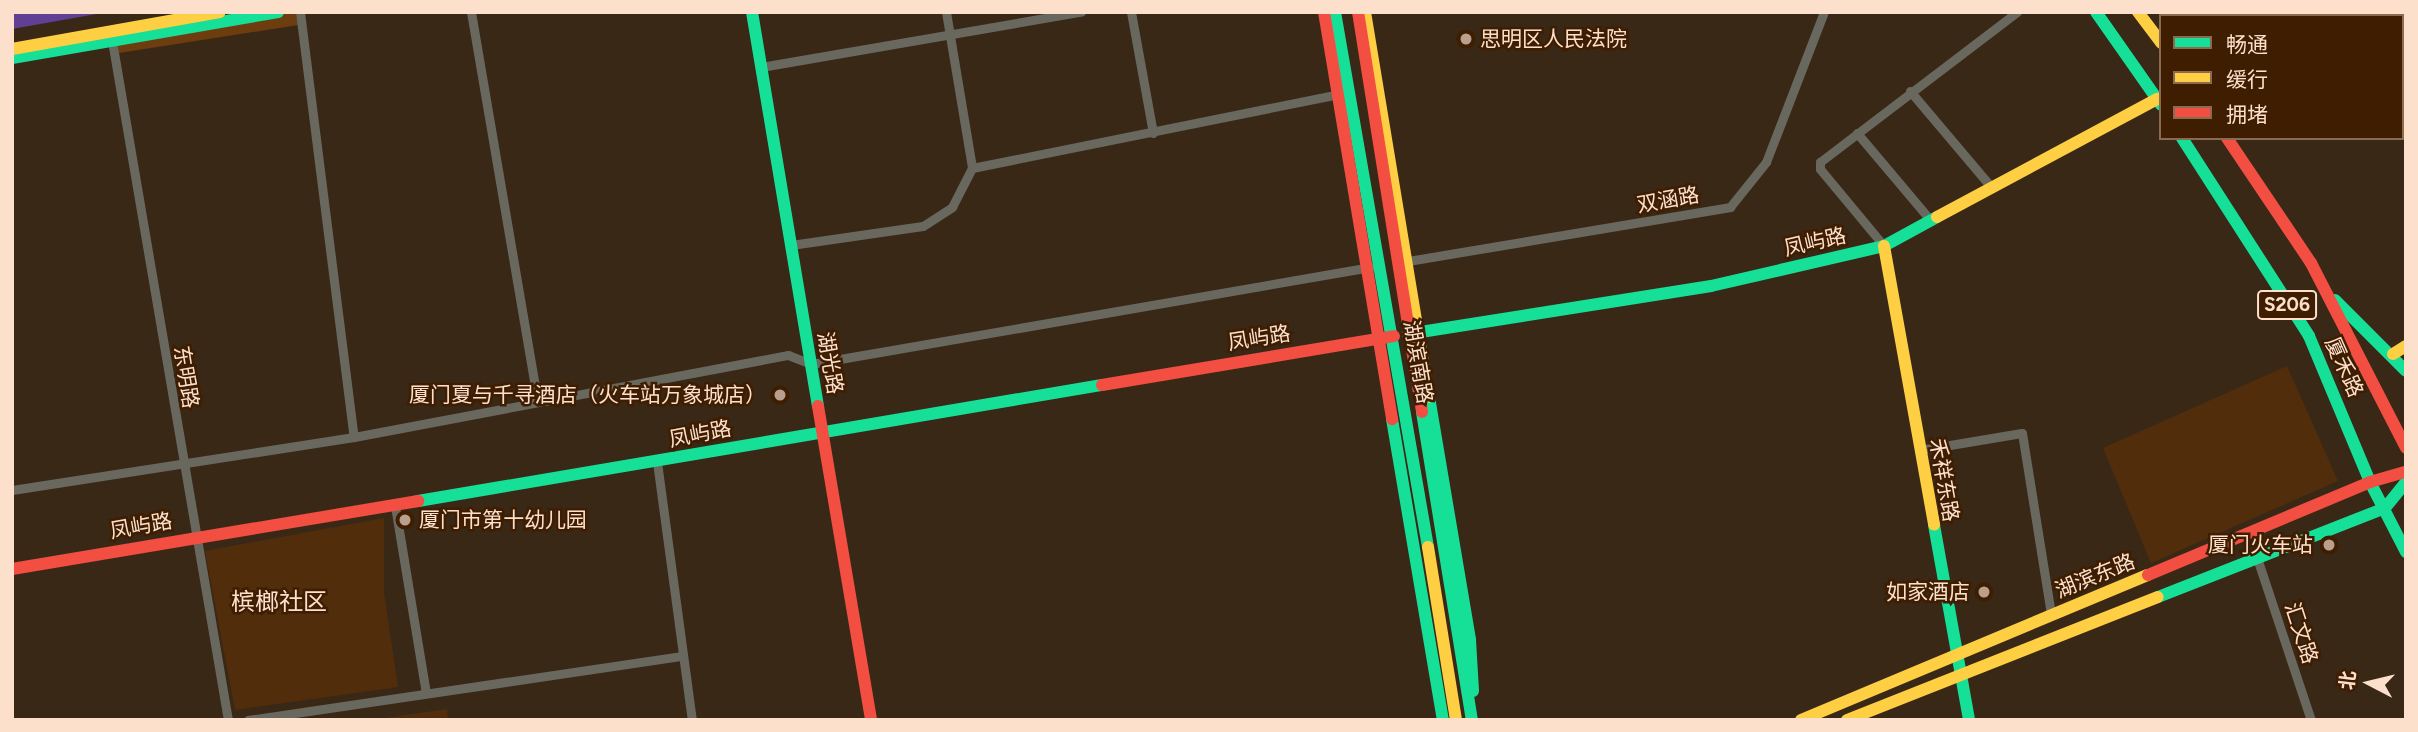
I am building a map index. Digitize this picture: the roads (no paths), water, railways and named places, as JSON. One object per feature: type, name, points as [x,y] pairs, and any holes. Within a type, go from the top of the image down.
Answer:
[{"type":"main road","points":[[12,58],[212,15],[278,12]]},
{"type":"main road","name":"湖光路","points":[[752,12],[871,720]]},
{"type":"main road","points":[[1324,12],[1374,267],[1380,338],[1443,720]]},
{"type":"main road","name":"湖滨南路","points":[[1335,12],[1374,267],[1394,335],[1456,720]]},
{"type":"main road","name":"湖滨南路","points":[[1358,12],[1402,262]]},
{"type":"main road","name":"湖滨南路","points":[[1365,12],[1473,720]]},
{"type":"main road","points":[[2096,12],[2159,102]]},
{"type":"main road","points":[[2138,12],[2159,40]]},
{"type":"main road","points":[[12,49],[111,35]]},
{"type":"main road","name":"凤屿路","points":[[1413,332],[1711,286],[1884,246],[2159,102]]},
{"type":"main road","name":"厦禾路","points":[[2183,140],[2309,335],[2370,482],[2406,552]]},
{"type":"main road","name":"厦禾路","points":[[2228,140],[2326,292],[2406,448]]},
{"type":"main road","name":"禾祥东路","points":[[1884,246],[1955,655],[1969,720]]},
{"type":"main road","points":[[2326,292],[2393,354],[2406,370]]},
{"type":"main road","name":"凤屿路","points":[[12,569],[195,536],[657,462],[822,429],[1394,335]]},
{"type":"main road","points":[[2393,354],[2406,346]]},
{"type":"main road","name":"湖滨东路","points":[[1801,720],[2370,482],[2406,472]]},
{"type":"main road","name":"湖滨东路","points":[[1847,720],[2385,508],[2406,482]]},
{"type":"street","points":[[300,12],[354,437]]},
{"type":"street","points":[[471,12],[537,399]]},
{"type":"street","points":[[791,245],[923,226],[952,207],[972,168],[946,12]]},
{"type":"street","points":[[761,67],[1081,12]]},
{"type":"street","points":[[1131,12],[1153,133]]},
{"type":"street","name":"双涵路","points":[[1402,262],[1730,207],[1766,162],[1824,12]]},
{"type":"street","points":[[1884,246],[1820,169],[1820,162],[2017,12]]},
{"type":"street","name":"东明路","points":[[111,35],[182,464],[228,720]]},
{"type":"street","points":[[1910,91],[1992,188]]},
{"type":"street","points":[[972,168],[1339,94]]},
{"type":"street","points":[[1857,133],[1931,221]]},
{"type":"street","points":[[12,490],[354,437],[537,399],[788,355],[811,364],[1374,267]]},
{"type":"street","points":[[1920,450],[2022,433],[2051,615]]},
{"type":"street","points":[[657,462],[681,656],[692,720]]},
{"type":"street","points":[[394,506],[426,693]]},
{"type":"street","name":"汇文路","points":[[2257,558],[2311,720]]},
{"type":"street","points":[[248,720],[681,656]]},
{"type":"place","name":"思明区人民法院","points":[[1466,39]]},
{"type":"place","name":"厦门夏与千寻酒店（火车站万象城店）","points":[[780,395]]},
{"type":"place","name":"厦门市第十幼儿园","points":[[405,520]]},
{"type":"place","name":"厦门火车站","points":[[2329,545]]},
{"type":"place","name":"如家酒店","points":[[1984,592]]},
{"type":"district","name":"槟榔社区","points":[[279,602]]}]
